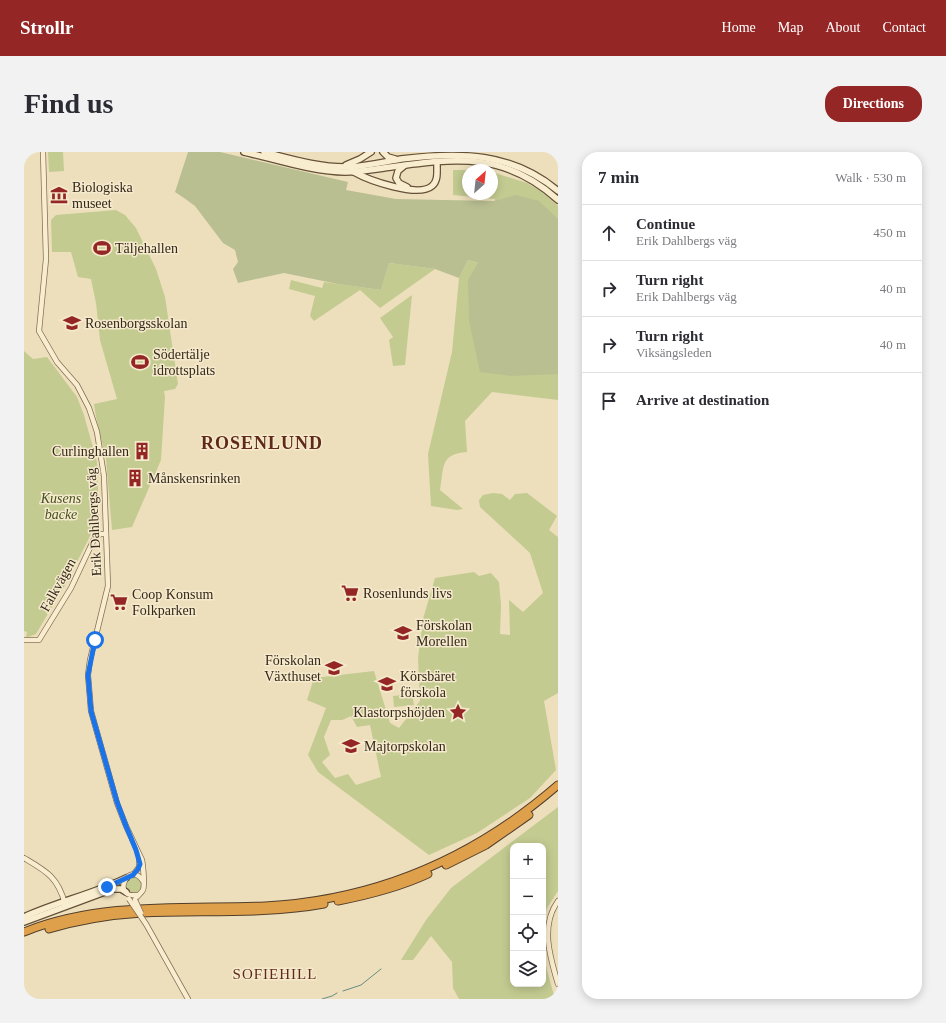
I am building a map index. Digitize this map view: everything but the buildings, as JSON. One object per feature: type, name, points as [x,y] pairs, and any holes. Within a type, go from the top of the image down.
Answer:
[{"type":"highway","points":[[24,932],[74,916],[105,911],[140,908],[266,906],[308,902],[358,892],[422,871],[455,856],[516,819],[558,785]]},
{"type":"highway","points":[[24,937],[75,921],[105,916],[142,913],[268,910],[310,906],[354,898],[397,886],[456,861],[486,845],[518,824],[558,791]]},
{"type":"main road","points":[[244,152],[322,170],[353,172],[454,160],[472,160],[509,168],[526,176],[558,200]]},
{"type":"main road","points":[[264,152],[320,165],[340,167],[448,153],[487,155],[508,160],[527,168],[543,178],[558,191]]},
{"type":"main road","points":[[340,167],[354,162],[371,152]]},
{"type":"main road","points":[[383,152],[388,157],[399,159]]},
{"type":"main road","points":[[407,165],[398,171],[396,178],[401,185],[413,189]]},
{"type":"main road","points":[[353,172],[395,187],[424,190],[431,186],[436,179],[437,165]]},
{"type":"main road","points":[[24,922],[126,878]]},
{"type":"main road","points":[[24,917],[113,889],[121,889],[126,893]]},
{"type":"street","name":"Erik Dahlbergs väg","points":[[43,152],[46,259],[39,331],[58,362],[77,385],[89,408],[97,432],[104,476],[108,586],[90,660],[88,675],[91,711],[117,802],[140,864],[133,875]]},
{"type":"street","name":"Falkvägen","points":[[24,640],[39,640],[71,588],[96,537],[101,534],[106,534]]},
{"type":"street","name":"Erik Dahlbergs väg","points":[[136,850],[142,860],[143,881]]},
{"type":"street","points":[[24,858],[48,873],[54,880],[65,904]]},
{"type":"street","points":[[136,897],[144,889],[143,881],[138,876],[133,875],[126,878],[123,886],[126,893],[146,924],[188,999]]},
{"type":"street","points":[[126,893],[136,897],[146,924]]},
{"type":"street","points":[[558,900],[550,917],[548,932],[548,948],[558,984]]},
{"type":"green space","points":[[48,152],[63,152],[64,171],[49,172]]},
{"type":"green space","points":[[188,152],[220,152],[348,182],[346,190],[396,199],[494,201],[516,195],[539,201],[558,219],[558,374],[511,376],[480,372],[469,321],[468,280],[478,263],[468,260],[459,278],[435,269],[389,263],[381,290],[338,284],[284,273],[238,283],[233,269],[238,262],[235,250],[223,243],[195,206],[175,192]]},
{"type":"green space","points":[[453,170],[462,170],[462,196],[453,195]]},
{"type":"green space","points":[[498,174],[527,183],[542,192],[558,206],[558,400],[492,392],[465,421],[467,452],[458,453],[452,456],[445,463],[443,468],[440,490],[463,509],[457,510],[431,506],[428,454],[452,352],[459,278],[468,260],[477,263],[489,233],[495,200],[498,200]]},
{"type":"green space","name":"Södertälje idrottsplats","points":[[116,210],[125,215],[136,228],[156,269],[165,297],[178,384],[175,389],[164,391],[165,397],[161,460],[132,527],[112,530],[106,459],[94,404],[117,399],[100,340],[96,303],[91,279],[78,277],[71,252],[52,252],[51,220],[56,215]]},
{"type":"green space","points":[[389,263],[435,269],[380,308],[360,290],[314,321],[310,316],[315,296],[289,289],[291,280],[322,288],[324,282],[381,290]]},
{"type":"green space","points":[[412,295],[405,365],[393,366],[389,340],[393,337],[380,318]]},
{"type":"green space","name":"Kusens backe","points":[[24,351],[33,359],[47,357],[77,397],[84,415],[97,462],[99,518],[68,580],[36,634],[26,638],[27,632],[24,631]]},
{"type":"green space","points":[[493,493],[502,494],[510,500],[515,494],[527,493],[557,516],[549,530],[558,537],[558,693],[544,701],[556,770],[530,798],[477,833],[429,855],[318,772],[308,755],[326,708],[307,700],[314,678],[374,671],[390,723],[399,728],[420,701],[418,658],[423,619],[435,578],[474,572],[479,576],[491,573],[499,582],[501,605],[500,634],[510,635],[509,600],[523,612],[543,593],[530,553],[480,507],[479,500],[483,495]],"holes":[[[351,716],[357,727],[370,725],[381,777],[356,785],[348,774],[335,778],[322,762],[330,755],[324,737],[331,720],[342,720]]]},
{"type":"green space","points":[[412,694],[414,705],[394,707],[393,696]]},
{"type":"green space","points":[[558,807],[558,891],[547,908],[546,912],[546,843],[510,843]]},
{"type":"green space","points":[[510,843],[510,987],[546,987],[546,966],[555,999],[459,999],[453,988],[452,962],[431,936],[413,960],[401,960],[426,920],[451,888]]},
{"type":"green space","points":[[134,877],[141,882],[142,885],[137,892],[134,893],[127,888],[126,885],[131,878]]},
{"type":"waterway","points":[[343,991],[361,985],[381,969]]},
{"type":"waterway","points":[[322,999],[337,993]]},
{"type":"place","name":"Biologiska museet","points":[[59,195]]},
{"type":"place","name":"Täljehallen","points":[[102,248]]},
{"type":"place","name":"Rosenborgsskolan","points":[[72,323]]},
{"type":"place","name":"Södertälje idrottsplats","points":[[140,362]]},
{"type":"place","name":"Curlinghallen","points":[[142,451]]},
{"type":"place","name":"Månskensrinken","points":[[135,478]]},
{"type":"place","name":"Rosenlunds livs","points":[[350,593]]},
{"type":"place","name":"Coop Konsum Folkparken","points":[[119,602]]},
{"type":"place","name":"Förskolan Morellen","points":[[403,633]]},
{"type":"place","name":"Förskolan Växthuset","points":[[334,668]]},
{"type":"place","name":"Körsbäret förskola","points":[[387,684]]},
{"type":"place","name":"Klastorpshöjden","points":[[458,712]]},
{"type":"place","name":"Majtorpskolan","points":[[351,746]]},
{"type":"district","name":"ROSENLUND","points":[[262,443]]},
{"type":"district","name":"SOFIEHILL","points":[[275,974]]},
{"type":"route","points":[[95,640],[88,675],[91,711],[117,802],[140,864],[133,875],[107,887]]}]
